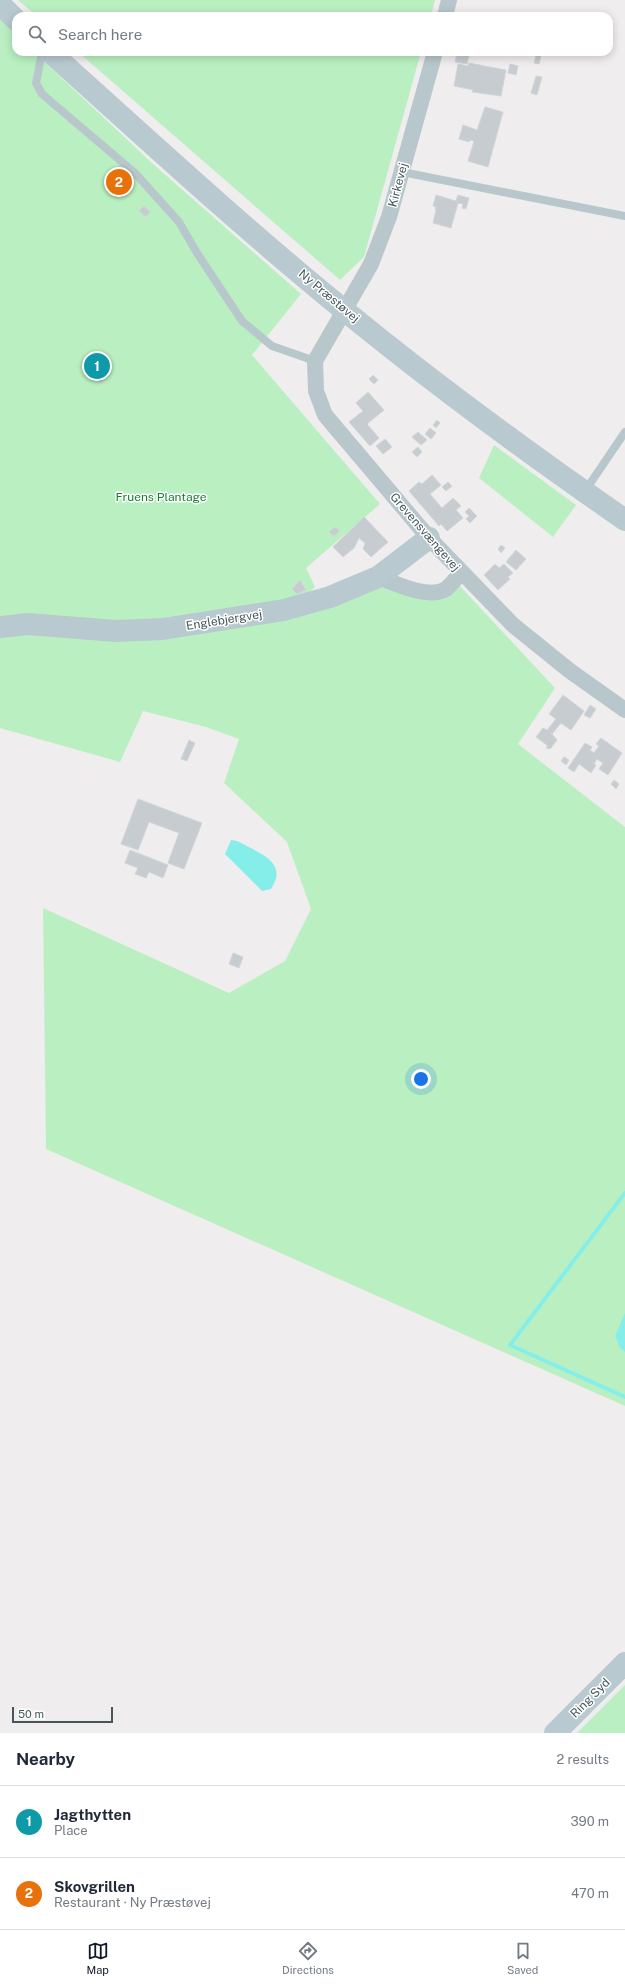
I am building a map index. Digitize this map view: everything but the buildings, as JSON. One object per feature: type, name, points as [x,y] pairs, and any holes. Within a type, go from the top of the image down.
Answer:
[{"type":"street","points":[[446,12],[449,0]]},
{"type":"street","points":[[0,4],[12,16]]},
{"type":"street","name":"Ny Præstøvej","points":[[54,56],[222,205],[345,310],[536,459],[625,520]]},
{"type":"street","name":"Kirkevej","points":[[345,310],[371,264],[389,217],[434,56]]},
{"type":"street","points":[[314,361],[345,310]]},
{"type":"street","name":"Grevensvængevej","points":[[314,361],[316,391],[325,415],[429,538],[461,573],[513,625],[570,670],[625,710]]},
{"type":"street","name":"Englebjergvej","points":[[0,627],[28,624],[116,631],[163,629],[284,610],[330,597],[378,577],[429,538]]},
{"type":"street","points":[[378,577],[407,588],[428,593],[446,589],[461,573]]},
{"type":"street","name":"Ring Syd","points":[[554,1733],[625,1664]]},
{"type":"lane","points":[[41,56],[36,83],[42,94],[135,172],[179,222],[197,253],[242,322],[272,346],[314,361]]},
{"type":"lane","points":[[402,172],[625,216]]},
{"type":"lane","points":[[584,492],[625,432]]},
{"type":"green space","points":[[18,0],[435,0],[432,12],[32,12]]},
{"type":"green space","name":"Fruens Plantage","points":[[0,19],[12,31],[12,56],[38,56],[152,163],[301,294],[252,355],[380,504],[306,568],[315,587],[283,618],[376,583],[425,598],[458,584],[555,688],[518,744],[625,827],[625,1406],[46,1149],[43,908],[229,993],[285,961],[311,909],[287,842],[224,783],[239,739],[206,727],[143,711],[120,762],[0,728]]},
{"type":"green space","points":[[83,56],[420,56],[364,257],[340,280]]},
{"type":"green space","points":[[494,445],[576,505],[553,537],[479,478]]},
{"type":"green space","points":[[625,1685],[625,1733],[577,1733]]},
{"type":"water","points":[[231,840],[234,840],[256,851],[273,863],[277,874],[271,889],[262,891],[225,854]]},
{"type":"water","points":[[625,1313],[625,1352],[620,1348],[615,1336]]},
{"type":"waterway","points":[[625,1193],[510,1345],[625,1397]]},
{"type":"place","name":"Skovgrillen","points":[[119,182]]},
{"type":"place","name":"Jagthytten","points":[[97,366]]}]
